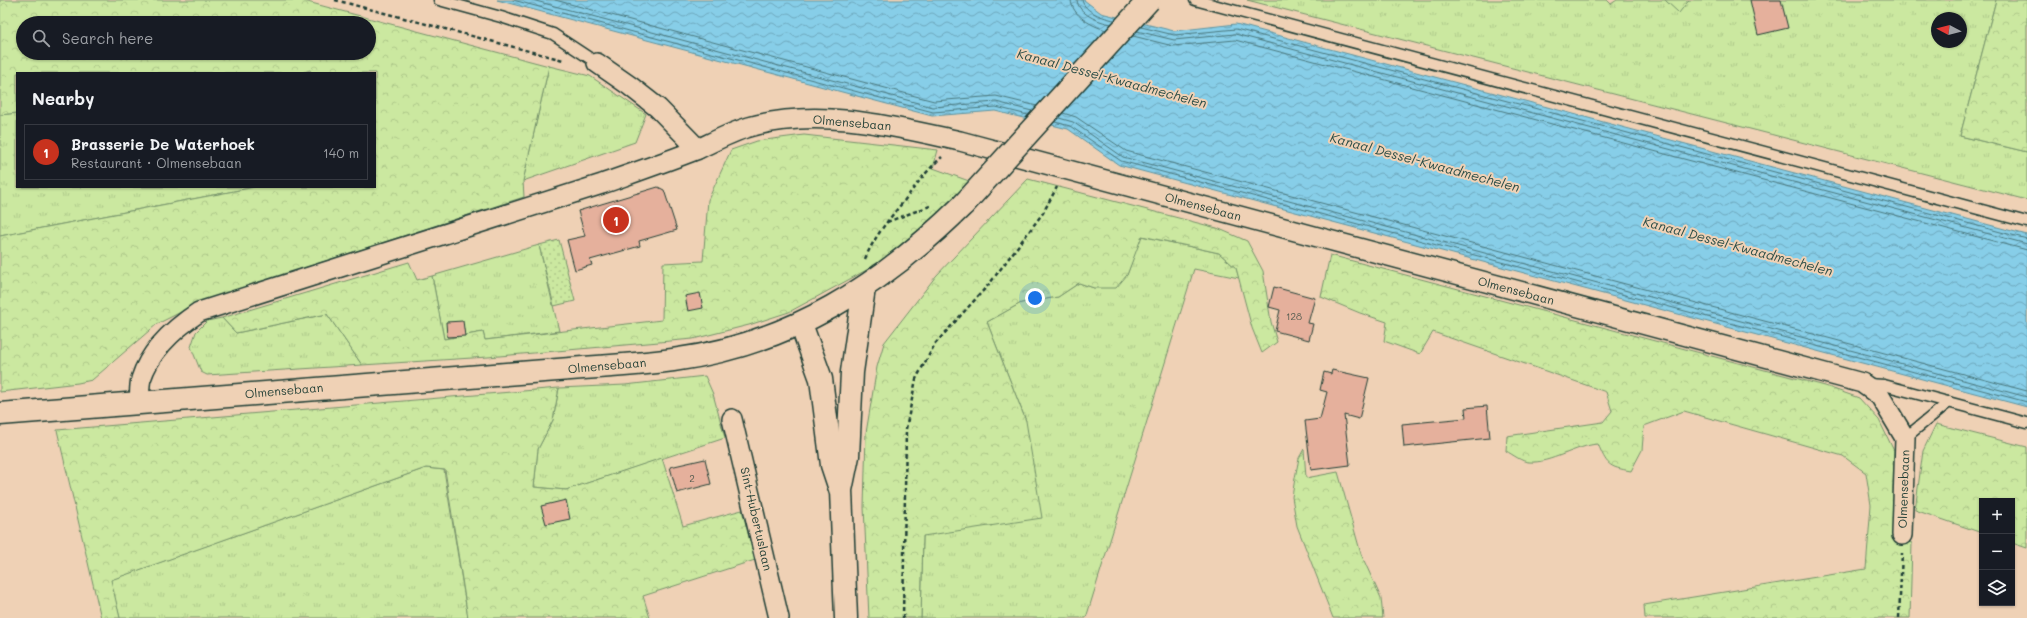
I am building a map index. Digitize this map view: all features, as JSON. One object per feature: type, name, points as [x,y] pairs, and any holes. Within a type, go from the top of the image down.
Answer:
[{"type":"street","name":"Olmensebaan","points":[[0,414],[674,360],[718,351],[801,324],[864,288],[886,273],[934,233],[964,204],[1148,0]]},
{"type":"street","points":[[597,63],[658,108],[698,149]]},
{"type":"street","name":"Olmensebaan","points":[[139,403],[141,379],[155,353],[179,325],[199,312],[602,184],[698,149],[749,127],[784,120],[820,118],[900,128],[960,141],[1862,383],[1880,396],[1905,438],[1902,535]]},
{"type":"street","points":[[846,618],[841,490],[848,456],[852,372],[864,288]]},
{"type":"street","points":[[801,324],[821,379],[832,465],[841,490]]},
{"type":"street","name":"Sint-Hubertuslaan","points":[[732,419],[779,618]]},
{"type":"lane","points":[[439,0],[501,17],[553,34],[597,63]]},
{"type":"lane","points":[[1195,0],[2027,222]]},
{"type":"lane","points":[[1862,383],[1884,385],[2027,423]]},
{"type":"lane","points":[[1905,438],[1949,402]]},
{"type":"path","points":[[335,0],[555,59],[597,63]]},
{"type":"path","points":[[864,288],[860,273],[870,246],[931,166],[946,152]]},
{"type":"path","points":[[903,618],[906,429],[916,379],[935,344],[990,283],[1043,213],[1065,170]]},
{"type":"path","points":[[1899,618],[1902,535]]},
{"type":"green space","points":[[0,0],[300,0],[360,16],[16,16],[16,60],[376,60],[376,20],[549,66],[523,181],[524,197],[205,300],[157,324],[92,380],[0,392],[0,236],[250,188],[376,188],[376,72],[311,72],[310,70],[304,72],[16,72],[16,113],[0,115]]},
{"type":"green space","points":[[1247,0],[1607,0],[1611,4],[1617,0],[1665,0],[1679,12],[1689,0],[1996,0],[1960,136],[2027,152],[2027,200]]},
{"type":"green space","points":[[1665,0],[1689,0],[1679,13]]},
{"type":"green space","points":[[1996,0],[2027,0],[2027,152],[1960,136]]},
{"type":"green space","points":[[549,66],[590,76],[646,114],[635,142],[523,181]]},
{"type":"green space","points":[[16,113],[16,188],[250,188],[0,236],[0,115]]},
{"type":"green space","points":[[804,135],[938,150],[933,168],[969,181],[941,216],[896,254],[789,312],[749,325],[693,339],[488,357],[362,365],[327,314],[236,333],[222,318],[409,262],[417,280],[432,276],[444,339],[483,332],[485,340],[662,320],[663,263],[703,261],[708,200],[731,150],[757,141]]},
{"type":"green space","points":[[1028,179],[1217,228],[1247,241],[1263,271],[1271,322],[1277,342],[1262,353],[1252,328],[1236,268],[1219,253],[1142,236],[1127,275],[1116,288],[1094,288],[1079,283],[1058,297],[1021,303],[987,322],[1026,421],[1042,518],[923,536],[921,618],[869,618],[864,507],[866,433],[877,367],[884,343],[936,276]]},
{"type":"green space","points":[[1141,236],[1219,253],[1236,268],[1239,278],[1194,269],[1086,618],[921,618],[923,536],[1026,421],[987,322],[1021,303],[1058,297],[1079,283],[1094,288],[1127,275]]},
{"type":"green space","points":[[559,240],[575,301],[554,306],[539,245]]},
{"type":"green space","points":[[539,245],[559,331],[485,340],[483,332],[444,339],[432,276]]},
{"type":"green space","points":[[1330,255],[1825,386],[1859,398],[1879,420],[1894,451],[1892,538],[1912,543],[1910,618],[1645,618],[1644,605],[1866,569],[1871,505],[1866,473],[1843,456],[1684,411],[1644,426],[1642,450],[1631,471],[1617,468],[1609,464],[1598,444],[1590,445],[1546,460],[1537,462],[1523,461],[1506,451],[1507,436],[1603,422],[1612,411],[1606,392],[1433,332],[1420,354],[1384,341],[1387,322],[1321,297]]},
{"type":"green space","points":[[327,314],[362,365],[207,375],[201,372],[191,347],[196,332],[207,321],[222,318],[236,333]]},
{"type":"green space","points":[[705,376],[713,394],[725,438],[566,490],[534,487],[538,449],[553,420],[559,388],[625,385]]},
{"type":"green space","points":[[559,388],[553,420],[538,449],[534,487],[566,490],[662,458],[683,526],[742,510],[755,560],[643,596],[650,618],[468,618],[445,470],[426,468],[111,580],[120,618],[101,618],[57,430]]},
{"type":"green space","points":[[1936,424],[2027,447],[2027,548],[2015,544],[2015,498],[1979,498],[1979,532],[1915,510],[1923,451]]},
{"type":"green space","points":[[1304,449],[1306,478],[1338,472],[1361,554],[1381,598],[1383,618],[1333,618],[1297,526],[1292,497],[1299,458]]},
{"type":"green space","points":[[426,468],[444,470],[468,618],[120,618],[110,580]]},
{"type":"water","name":"Kanaal Dessel-Kwaadmechelen","points":[[497,0],[1084,0],[1101,13],[1174,31],[1236,24],[2027,235],[2027,407],[1119,165],[1068,129],[995,111],[932,116]]},
{"type":"building","points":[[1750,0],[1781,0],[1788,28],[1758,35]]},
{"type":"building","points":[[658,187],[664,190],[677,230],[639,241],[640,246],[590,260],[592,265],[575,270],[567,240],[585,236],[578,211]]},
{"type":"building","points":[[1274,287],[1315,298],[1308,323],[1313,324],[1309,340],[1275,331],[1280,310],[1269,307]]},
{"type":"building","points":[[700,293],[703,308],[688,311],[685,296]]},
{"type":"building","points":[[463,321],[465,336],[447,337],[446,322]]},
{"type":"building","points":[[1332,370],[1369,378],[1359,419],[1344,415],[1350,465],[1311,470],[1305,421],[1320,419],[1327,392],[1320,390],[1324,372],[1331,374]]},
{"type":"building","points":[[1487,406],[1490,438],[1404,447],[1402,424],[1466,418],[1465,408]]},
{"type":"building","points":[[705,459],[711,484],[677,493],[670,467]]},
{"type":"building","points":[[566,500],[570,519],[546,524],[541,506]]},
{"type":"place","name":"Brasserie De Waterhoek","points":[[616,220]]}]
